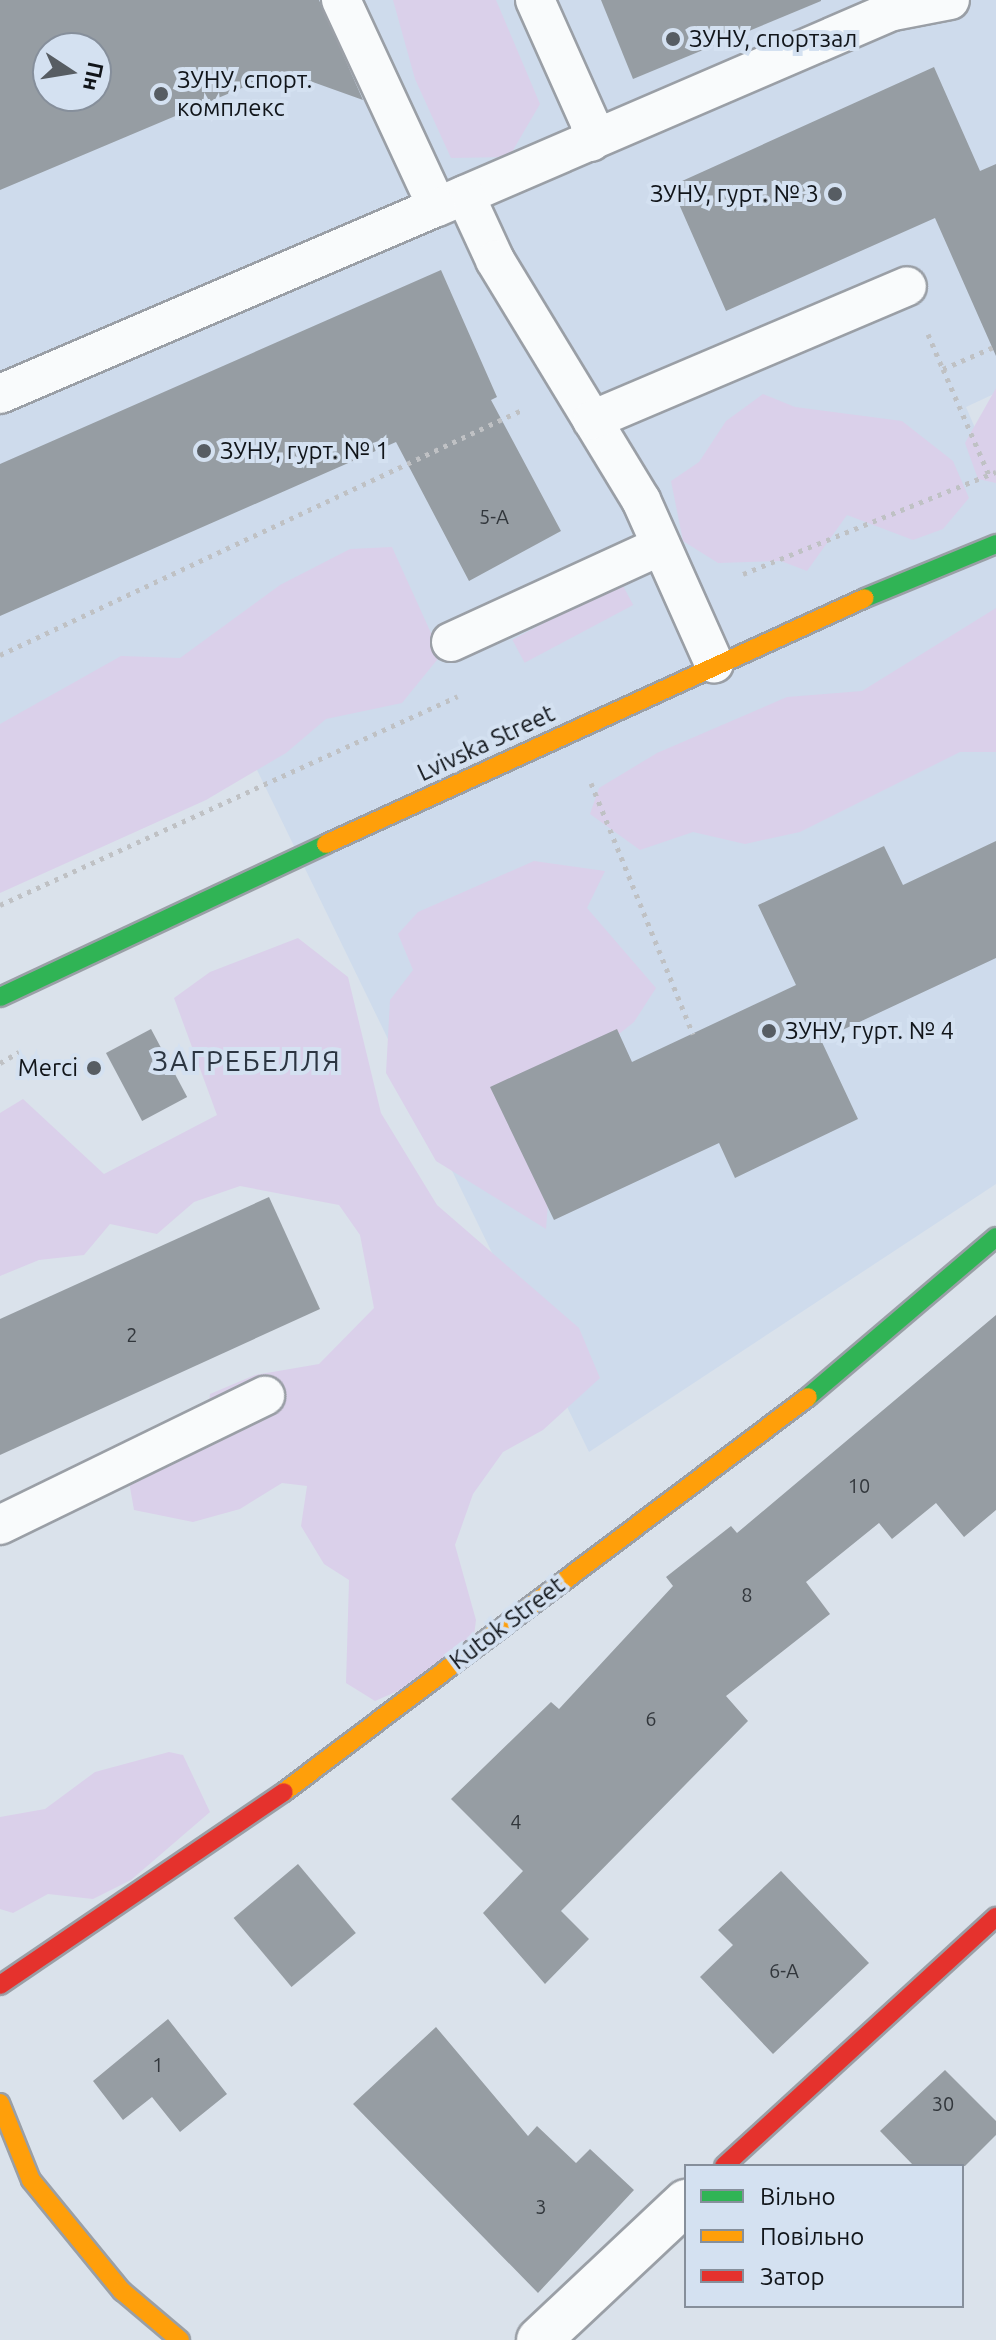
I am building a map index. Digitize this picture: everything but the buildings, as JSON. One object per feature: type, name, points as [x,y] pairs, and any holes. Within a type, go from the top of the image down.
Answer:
[{"type":"street","name":"Lvivska Street","points":[[0,997],[714,663],[996,544]]},
{"type":"street","name":"Kutok Street","points":[[0,1985],[57,1953],[267,1805],[830,1381],[996,1237]]},
{"type":"street","points":[[726,2164],[996,1917]]},
{"type":"street","points":[[0,2103],[31,2180],[122,2291],[180,2340]]},
{"type":"street","points":[[539,2340],[684,2204]]},
{"type":"lane","points":[[341,0],[451,201],[495,260],[592,420],[661,546],[714,663]]},
{"type":"lane","points":[[535,0],[590,123],[591,142]]},
{"type":"lane","points":[[0,394],[591,142],[891,6],[950,0]]},
{"type":"lane","points":[[592,420],[907,286]]},
{"type":"lane","points":[[451,642],[661,546]]},
{"type":"lane","points":[[0,1525],[265,1396]]},
{"type":"path","points":[[943,369],[989,475]]},
{"type":"path","points":[[0,655],[572,387]]},
{"type":"path","points":[[743,574],[996,472]]},
{"type":"path","points":[[0,905],[440,704]]},
{"type":"path","points":[[586,770],[693,1034]]},
{"type":"shaded area","points":[[0,0],[996,0],[996,393],[966,407],[996,477],[996,1184],[589,1452],[239,733],[0,845]]},
{"type":"shaded area","points":[[393,0],[496,0],[540,104],[509,157],[451,158],[415,79]]},
{"type":"shaded area","points":[[996,388],[996,483],[978,479],[965,443]]},
{"type":"shaded area","points":[[763,394],[795,407],[902,421],[953,461],[969,498],[943,529],[913,540],[847,515],[807,571],[781,561],[718,563],[683,541],[671,481],[699,462],[726,421]]},
{"type":"shaded area","points":[[392,547],[441,655],[402,703],[326,719],[286,753],[206,800],[0,893],[0,724],[121,656],[180,658],[280,585],[350,549]]},
{"type":"shaded area","points":[[621,582],[633,605],[525,663],[512,640]]},
{"type":"shaded area","points":[[996,608],[996,752],[960,752],[800,832],[745,844],[693,832],[640,850],[590,814],[599,788],[657,753],[787,697],[862,691]]},
{"type":"shaded area","points":[[534,861],[605,871],[587,908],[656,988],[634,1022],[584,1062],[549,1191],[546,1229],[436,1161],[386,1073],[390,1000],[413,970],[398,934],[418,912]]},
{"type":"shaded area","points":[[298,938],[348,977],[381,1113],[437,1205],[579,1328],[600,1378],[543,1430],[503,1452],[473,1494],[455,1545],[476,1620],[471,1659],[375,1701],[346,1683],[349,1580],[324,1564],[301,1526],[307,1486],[282,1483],[240,1509],[193,1522],[134,1510],[128,1476],[204,1446],[210,1394],[255,1375],[319,1364],[374,1308],[360,1235],[339,1205],[240,1186],[194,1202],[157,1234],[110,1224],[84,1255],[39,1260],[0,1276],[0,1113],[23,1099],[104,1174],[217,1115],[174,998],[210,972]]},
{"type":"shaded area","points":[[169,1752],[183,1755],[210,1812],[131,1880],[93,1899],[48,1894],[13,1913],[0,1909],[0,1817],[45,1809],[95,1772]]},
{"type":"traffic: fast","points":[[865,598],[996,544]]},
{"type":"traffic: fast","points":[[0,997],[326,844]]},
{"type":"traffic: fast","points":[[808,1397],[996,1237]]},
{"type":"traffic: slow","points":[[326,844],[865,598]]},
{"type":"traffic: slow","points":[[284,1792],[808,1397]]},
{"type":"traffic: slow","points":[[0,2103],[31,2180],[122,2291],[180,2340]]},
{"type":"traffic: jam","points":[[0,1985],[284,1792]]},
{"type":"traffic: jam","points":[[726,2164],[996,1917]]},
{"type":"place","name":"ЗУНУ, спортзал","points":[[673,39]]},
{"type":"place","name":"ЗУНУ, спорт. комплекс","points":[[161,94]]},
{"type":"place","name":"ЗУНУ, гурт. № 3","points":[[835,194]]},
{"type":"place","name":"ЗУНУ, гурт. № 1","points":[[204,451]]},
{"type":"place","name":"ЗУНУ, гурт. № 4","points":[[769,1031]]},
{"type":"place","name":"Merci","points":[[94,1068]]},
{"type":"district","name":"ЗАГРЕБЕЛЛЯ","points":[[247,1061]]}]
